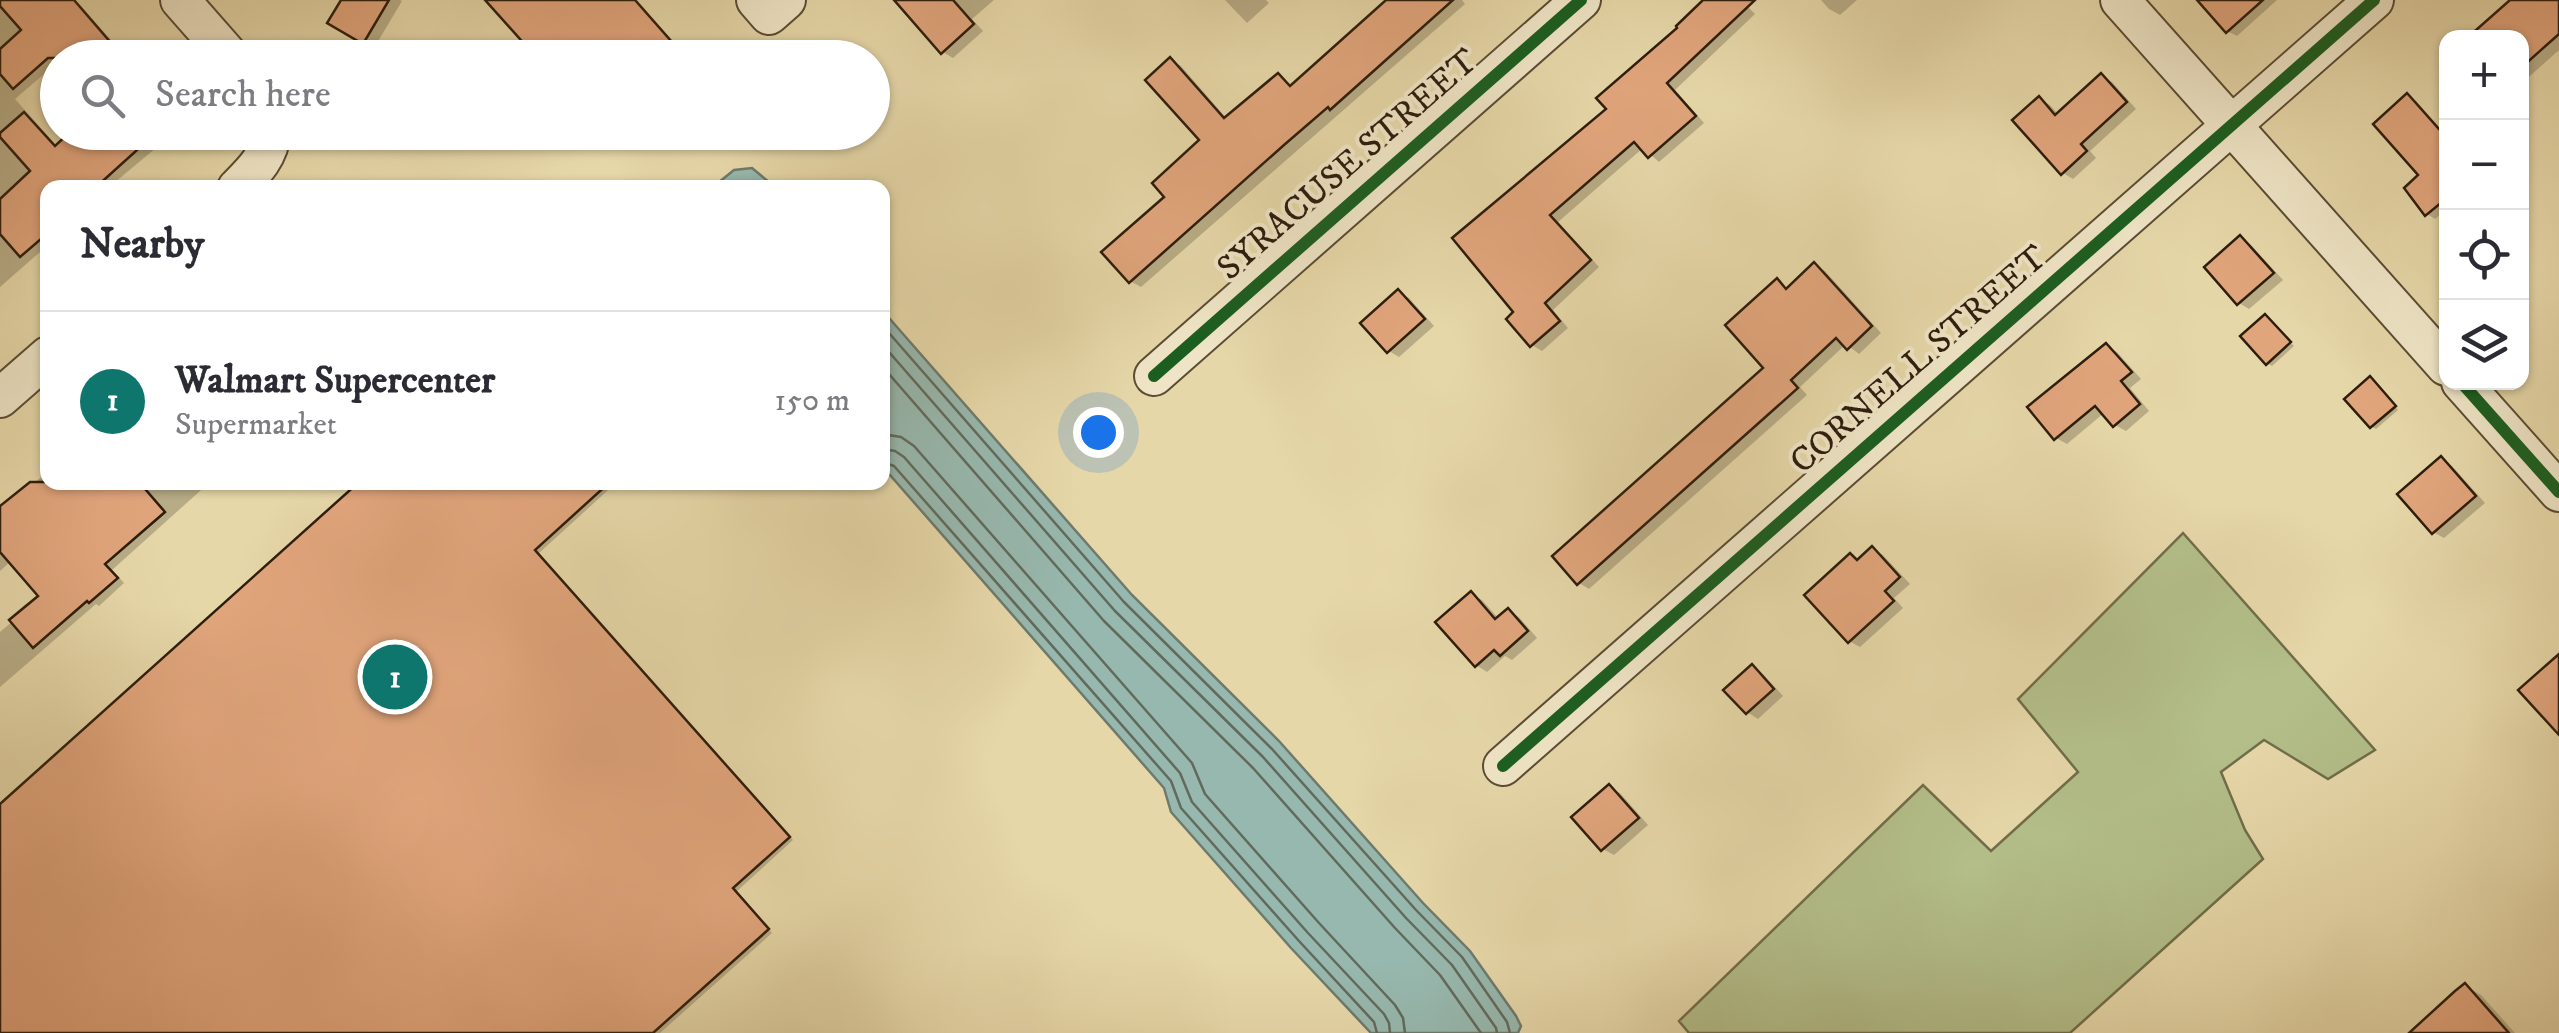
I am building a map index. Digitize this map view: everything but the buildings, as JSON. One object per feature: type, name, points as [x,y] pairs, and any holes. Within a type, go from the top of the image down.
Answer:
[{"type":"street","points":[[180,0],[215,40]]},
{"type":"street","name":"SYRACUSE STREET","points":[[1154,376],[1581,0]]},
{"type":"street","points":[[2120,0],[2439,358]]},
{"type":"street","name":"CORNELL STREET","points":[[1503,766],[2374,0]]},
{"type":"street","points":[[244,180],[267,150]]},
{"type":"street","points":[[0,398],[40,363]]},
{"type":"street","points":[[2469,390],[2559,492]]},
{"type":"green space","points":[[2183,533],[2375,750],[2328,779],[2264,740],[2221,772],[2245,830],[2263,859],[2070,1033],[1689,1033],[1679,1021],[1923,785],[1991,851],[2078,772],[2018,699]]},
{"type":"water","points":[[752,168],[767,180],[722,180],[734,170]]},
{"type":"water","points":[[890,319],[1132,595],[1279,741],[1470,951],[1516,1016],[1521,1026],[1518,1033],[1371,1033],[1171,812],[1164,788],[890,475]]},
{"type":"cycle path","points":[[1154,376],[1581,0]]},
{"type":"cycle path","points":[[1503,766],[2374,0]]},
{"type":"cycle path","points":[[2468,390],[2559,492]]},
{"type":"place","name":"Walmart Supercenter","points":[[395,677]]}]
